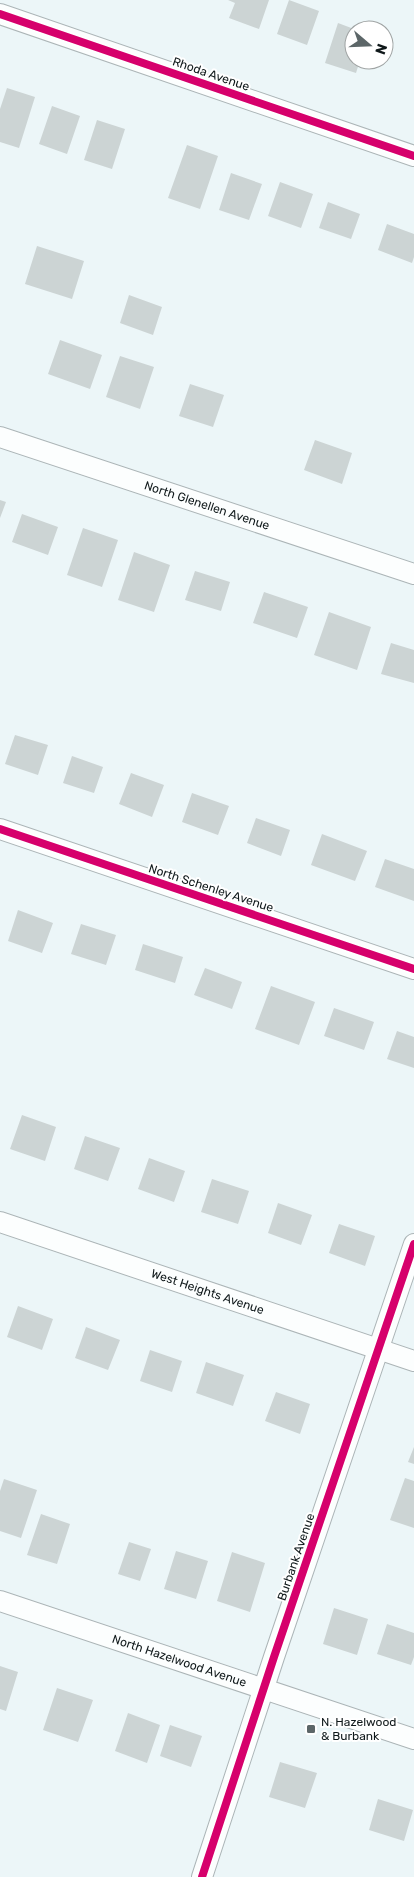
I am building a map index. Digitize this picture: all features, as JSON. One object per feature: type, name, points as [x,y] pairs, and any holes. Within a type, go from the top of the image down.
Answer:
[{"type":"street","name":"Rhoda Avenue","points":[[0,14],[414,156]]},
{"type":"street","name":"North Glenellen Avenue","points":[[0,437],[414,574]]},
{"type":"street","name":"North Schenley Avenue","points":[[0,829],[414,969]]},
{"type":"street","name":"West Heights Avenue","points":[[0,1222],[414,1361]]},
{"type":"street","name":"Burbank Avenue","points":[[202,1877],[263,1690],[414,1244]]},
{"type":"street","name":"North Hazelwood Avenue","points":[[0,1601],[414,1739]]},
{"type":"building","points":[[228,0],[269,0],[259,29],[229,18],[235,3]]},
{"type":"building","points":[[289,0],[319,11],[307,45],[277,34]]},
{"type":"building","points":[[338,23],[344,25],[344,69],[325,63]]},
{"type":"building","points":[[7,88],[35,97],[19,148],[0,142],[0,109]]},
{"type":"building","points":[[52,106],[80,116],[67,154],[39,144]]},
{"type":"building","points":[[97,120],[125,129],[112,169],[84,160]]},
{"type":"building","points":[[187,145],[218,156],[200,209],[168,198]]},
{"type":"building","points":[[231,173],[262,184],[249,220],[219,210]]},
{"type":"building","points":[[280,182],[313,194],[301,228],[268,216]]},
{"type":"building","points":[[328,202],[360,214],[351,239],[319,228]]},
{"type":"building","points":[[387,224],[414,234],[414,257],[412,263],[378,250]]},
{"type":"building","points":[[37,246],[84,261],[72,299],[25,284]]},
{"type":"building","points":[[129,295],[162,307],[153,335],[120,323]]},
{"type":"building","points":[[60,340],[102,355],[90,389],[48,374]]},
{"type":"building","points":[[120,356],[154,367],[140,409],[106,397]]},
{"type":"building","points":[[190,384],[224,395],[213,427],[179,416]]},
{"type":"building","points":[[315,440],[352,453],[342,484],[304,470]]},
{"type":"building","points":[[0,500],[6,502],[0,518]]},
{"type":"building","points":[[22,514],[58,527],[48,555],[12,542]]},
{"type":"building","points":[[83,528],[118,540],[102,587],[67,575]]},
{"type":"building","points":[[134,552],[170,565],[154,612],[118,600]]},
{"type":"building","points":[[195,571],[230,582],[221,611],[185,600]]},
{"type":"building","points":[[264,592],[308,607],[297,638],[253,623]]},
{"type":"building","points":[[329,612],[371,627],[357,670],[314,655]]},
{"type":"building","points":[[391,643],[414,650],[414,683],[381,674]]},
{"type":"building","points":[[15,735],[48,745],[38,775],[5,764]]},
{"type":"building","points":[[72,756],[103,767],[94,793],[63,783]]},
{"type":"building","points":[[131,773],[164,785],[152,817],[119,804]]},
{"type":"building","points":[[192,793],[229,806],[218,835],[182,822]]},
{"type":"building","points":[[256,818],[290,830],[281,856],[247,843]]},
{"type":"building","points":[[322,834],[367,851],[355,881],[311,865]]},
{"type":"building","points":[[385,859],[414,869],[414,901],[375,887]]},
{"type":"building","points":[[18,910],[53,923],[42,953],[8,941]]},
{"type":"building","points":[[81,924],[116,935],[106,965],[71,954]]},
{"type":"building","points":[[143,944],[183,957],[175,983],[135,970]]},
{"type":"building","points":[[205,968],[242,982],[232,1009],[194,995]]},
{"type":"building","points":[[271,986],[315,1002],[299,1045],[255,1029]]},
{"type":"building","points":[[334,1008],[374,1022],[364,1050],[324,1036]]},
{"type":"building","points":[[397,1031],[414,1037],[414,1068],[387,1059]]},
{"type":"building","points":[[22,1115],[56,1127],[45,1161],[10,1149]]},
{"type":"building","points":[[85,1136],[120,1148],[108,1181],[74,1169]]},
{"type":"building","points":[[149,1158],[185,1171],[174,1202],[138,1189]]},
{"type":"building","points":[[212,1179],[249,1191],[238,1224],[201,1212]]},
{"type":"building","points":[[278,1203],[312,1215],[301,1245],[268,1233]]},
{"type":"building","points":[[339,1224],[375,1236],[365,1266],[329,1253]]},
{"type":"building","points":[[18,1306],[53,1319],[42,1350],[7,1337]]},
{"type":"building","points":[[86,1327],[120,1340],[108,1370],[75,1358]]},
{"type":"building","points":[[150,1350],[182,1361],[172,1392],[140,1381]]},
{"type":"building","points":[[206,1362],[244,1375],[233,1406],[196,1393]]},
{"type":"building","points":[[276,1392],[310,1404],[300,1434],[265,1421]]},
{"type":"building","points":[[414,1447],[414,1464],[408,1462]]},
{"type":"building","points":[[405,1478],[414,1481],[414,1528],[390,1520]]},
{"type":"building","points":[[4,1479],[37,1490],[21,1538],[0,1531],[0,1491]]},
{"type":"building","points":[[41,1514],[70,1524],[57,1564],[27,1555]]},
{"type":"building","points":[[129,1542],[151,1549],[140,1581],[118,1574]]},
{"type":"building","points":[[176,1551],[208,1561],[196,1599],[164,1589]]},
{"type":"building","points":[[232,1552],[265,1563],[250,1612],[217,1601]]},
{"type":"building","points":[[334,1608],[368,1619],[357,1655],[323,1644]]},
{"type":"building","points":[[387,1624],[414,1633],[414,1657],[411,1665],[377,1654]]},
{"type":"building","points":[[0,1666],[18,1672],[6,1711],[0,1709]]},
{"type":"building","points":[[57,1688],[93,1700],[78,1742],[43,1730]]},
{"type":"building","points":[[128,1713],[160,1725],[147,1763],[115,1751]]},
{"type":"building","points":[[170,1725],[202,1736],[191,1767],[160,1756]]},
{"type":"building","points":[[280,1762],[317,1773],[305,1808],[269,1797]]},
{"type":"building","points":[[378,1799],[413,1810],[404,1841],[369,1830]]},
{"type":"cycle path","points":[[0,14],[414,156]]},
{"type":"cycle path","points":[[0,829],[414,969]]},
{"type":"cycle path","points":[[202,1877],[274,1657],[414,1244]]},
{"type":"place","name":"N. Hazelwood & Burbank","points":[[311,1729]]}]
